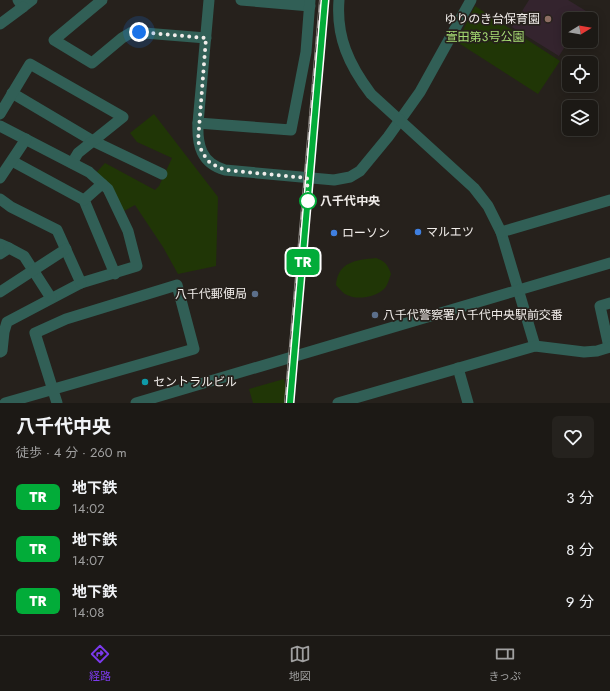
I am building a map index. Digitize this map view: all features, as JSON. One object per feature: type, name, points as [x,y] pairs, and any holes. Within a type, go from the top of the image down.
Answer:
[{"type":"street","points":[[0,24],[20,3],[32,0]]},
{"type":"street","points":[[102,0],[54,40],[92,63],[122,38],[132,32],[206,38]]},
{"type":"street","points":[[209,0],[198,123],[198,141],[202,152],[208,161],[219,168],[334,180],[350,177],[360,171],[400,120],[420,92],[467,2]]},
{"type":"street","points":[[198,123],[290,130],[306,52],[310,3],[241,0]]},
{"type":"street","points":[[340,0],[340,26],[350,63],[371,94],[474,188],[488,206],[501,232],[535,346]]},
{"type":"street","points":[[0,114],[30,64],[123,117],[78,153],[72,163]]},
{"type":"street","points":[[12,93],[93,141],[162,174]]},
{"type":"street","points":[[0,126],[89,172],[108,189],[128,231],[137,266],[115,274],[81,282],[7,322],[4,332],[2,351],[0,352]]},
{"type":"street","points":[[1,176],[26,140]]},
{"type":"street","points":[[12,160],[84,200],[115,274]]},
{"type":"street","points":[[84,200],[102,184]]},
{"type":"street","points":[[0,199],[11,207],[57,230],[81,282]]},
{"type":"street","points":[[501,232],[610,200]]},
{"type":"street","points":[[3,249],[24,256],[51,298]]},
{"type":"street","points":[[0,292],[66,249]]},
{"type":"street","points":[[136,403],[610,263]]},
{"type":"street","points":[[5,403],[53,389],[194,349],[177,285],[66,319],[35,333],[53,389],[57,403]]},
{"type":"street","points":[[338,403],[535,346],[584,352],[597,351],[609,347],[600,306],[610,303]]},
{"type":"street","points":[[458,368],[468,403]]},
{"type":"shaded area","points":[[529,0],[568,0],[586,11],[562,12],[562,48],[564,48],[559,56],[512,27]]},
{"type":"green space","name":"萱田第３号公園","points":[[475,6],[560,61],[538,94],[457,42]]},
{"type":"green space","points":[[154,114],[218,197],[216,266],[178,274],[163,247],[135,205],[124,211],[96,173],[105,163],[155,190],[159,186],[172,158],[137,142],[130,133]]},
{"type":"green space","points":[[376,258],[382,260],[386,264],[391,274],[386,286],[380,292],[371,296],[360,298],[345,294],[336,285],[337,277],[344,267],[355,261]]},
{"type":"green space","points":[[284,379],[289,403],[253,403],[249,389]]},
{"type":"railway","points":[[286,403],[321,0]]},
{"type":"metro line","name":"TR","points":[[290,403],[325,0]]},
{"type":"place","name":"ゆりのき台保育園","points":[[548,19]]},
{"type":"place","name":"八千代中央","points":[[308,201]]},
{"type":"place","name":"マルエツ","points":[[418,232]]},
{"type":"place","name":"ローソン","points":[[334,233]]},
{"type":"place","name":"八千代郵便局","points":[[255,294]]},
{"type":"place","name":"八千代警察署八千代中央駅前交番","points":[[375,315]]},
{"type":"place","name":"セントラルビル","points":[[145,382]]},
{"type":"route","points":[[139,32],[206,38],[198,123],[198,141],[202,152],[208,161],[225,170],[307,178],[308,201]]}]
